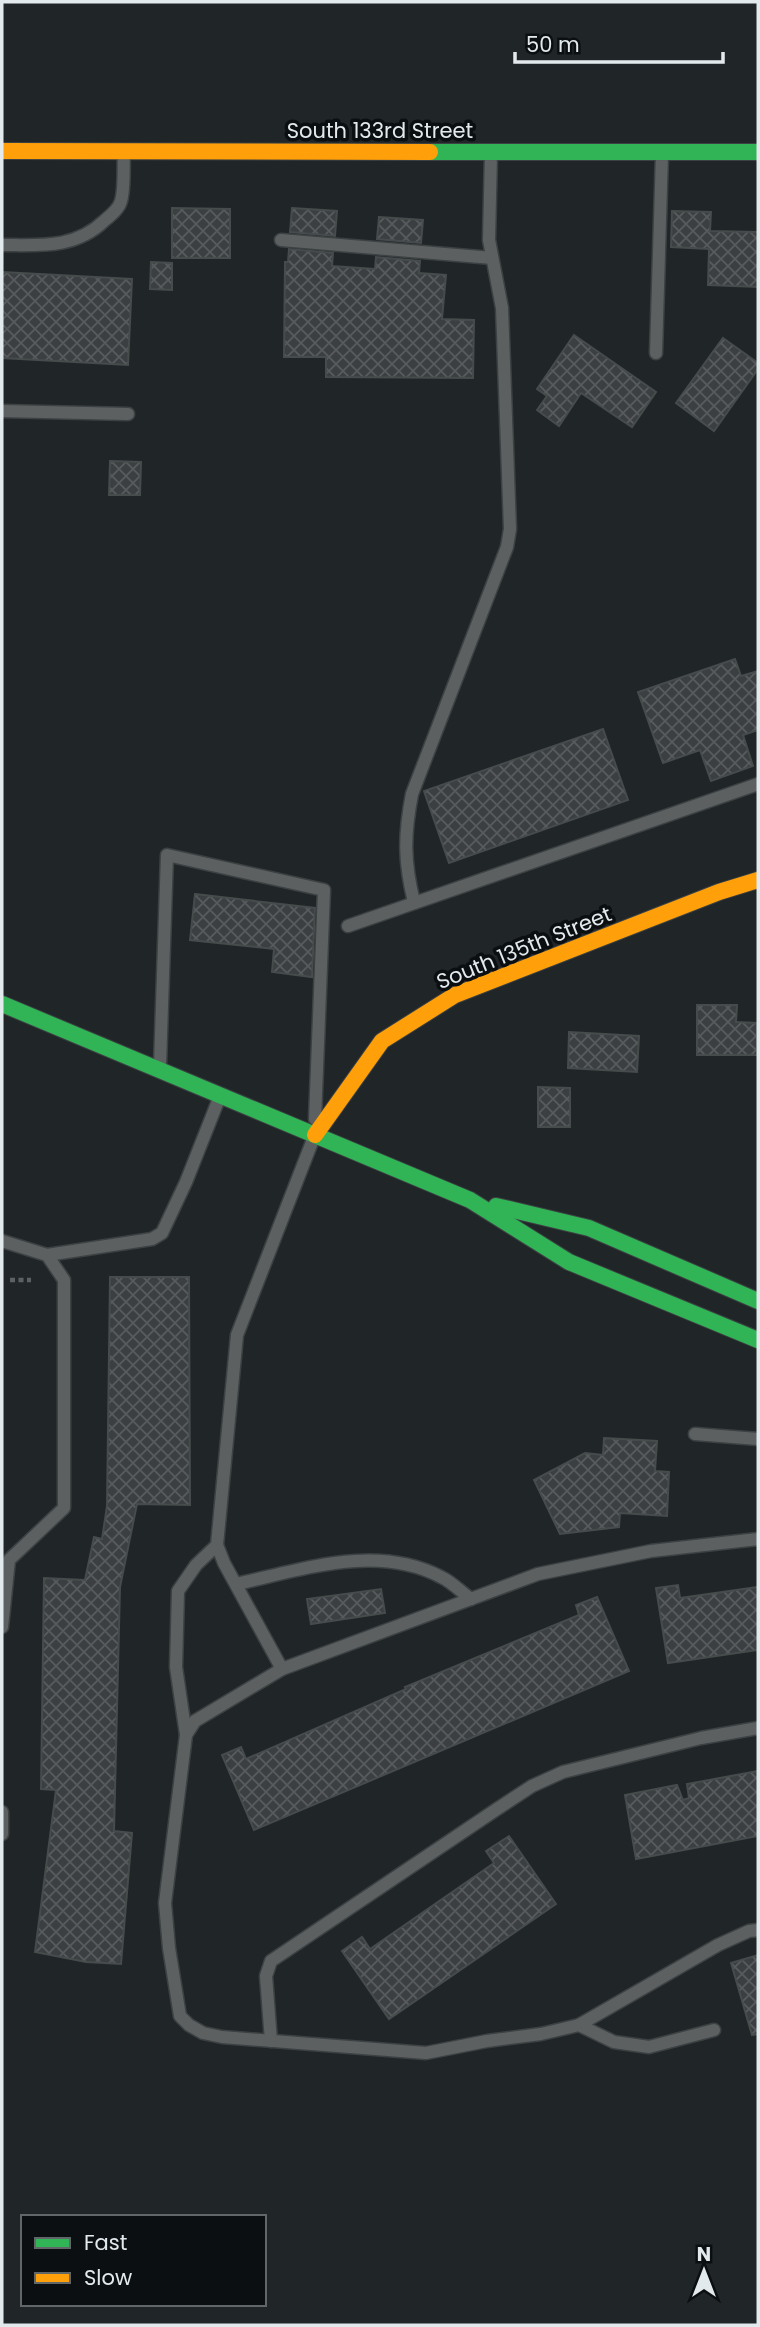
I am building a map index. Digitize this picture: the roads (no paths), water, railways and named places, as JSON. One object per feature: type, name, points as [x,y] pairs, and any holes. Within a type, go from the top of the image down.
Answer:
[{"type":"street","name":"South 133rd Street","points":[[2,151],[758,152]]},
{"type":"street","name":"South 135th Street","points":[[315,1135],[382,1041],[454,995],[719,892],[758,880]]},
{"type":"street","points":[[2,1004],[470,1200],[569,1262],[758,1340]]},
{"type":"street","points":[[470,1200],[589,1228],[758,1301]]},
{"type":"lane","points":[[2,245],[51,246],[76,240],[99,226],[115,211],[121,201],[124,151]]},
{"type":"lane","points":[[414,902],[404,855],[405,831],[412,794],[507,547],[510,529],[502,308],[489,240],[491,152]]},
{"type":"lane","points":[[656,353],[662,152]]},
{"type":"lane","points":[[281,240],[492,258]]},
{"type":"lane","points":[[2,411],[128,414]]},
{"type":"lane","points":[[348,926],[758,784]]},
{"type":"lane","points":[[160,1070],[167,855],[324,890],[315,1135],[237,1335],[217,1545],[282,1669]]},
{"type":"lane","points":[[2,1241],[47,1255],[152,1239],[162,1233],[186,1182],[220,1095]]},
{"type":"lane","points":[[2,1627],[9,1560],[64,1508],[64,1280],[47,1255]]},
{"type":"lane","points":[[695,1434],[758,1439]]},
{"type":"lane","points":[[186,1735],[195,1721],[282,1669],[538,1574],[651,1551],[758,1539]]},
{"type":"lane","points":[[217,1545],[196,1565],[178,1591],[176,1667],[186,1735],[165,1903],[180,2017],[189,2025],[203,2033],[426,2053],[487,2040],[541,2034],[579,2025],[718,1945],[758,1930]]},
{"type":"lane","points":[[236,1584],[353,1560],[380,1560],[441,1577],[471,1599]]},
{"type":"lane","points":[[271,2041],[266,1976],[271,1961],[532,1786],[564,1772],[701,1738],[758,1728]]},
{"type":"lane","points":[[2,1812],[2,1834]]},
{"type":"lane","points":[[579,2025],[614,2042],[649,2048],[714,2030]]}]
